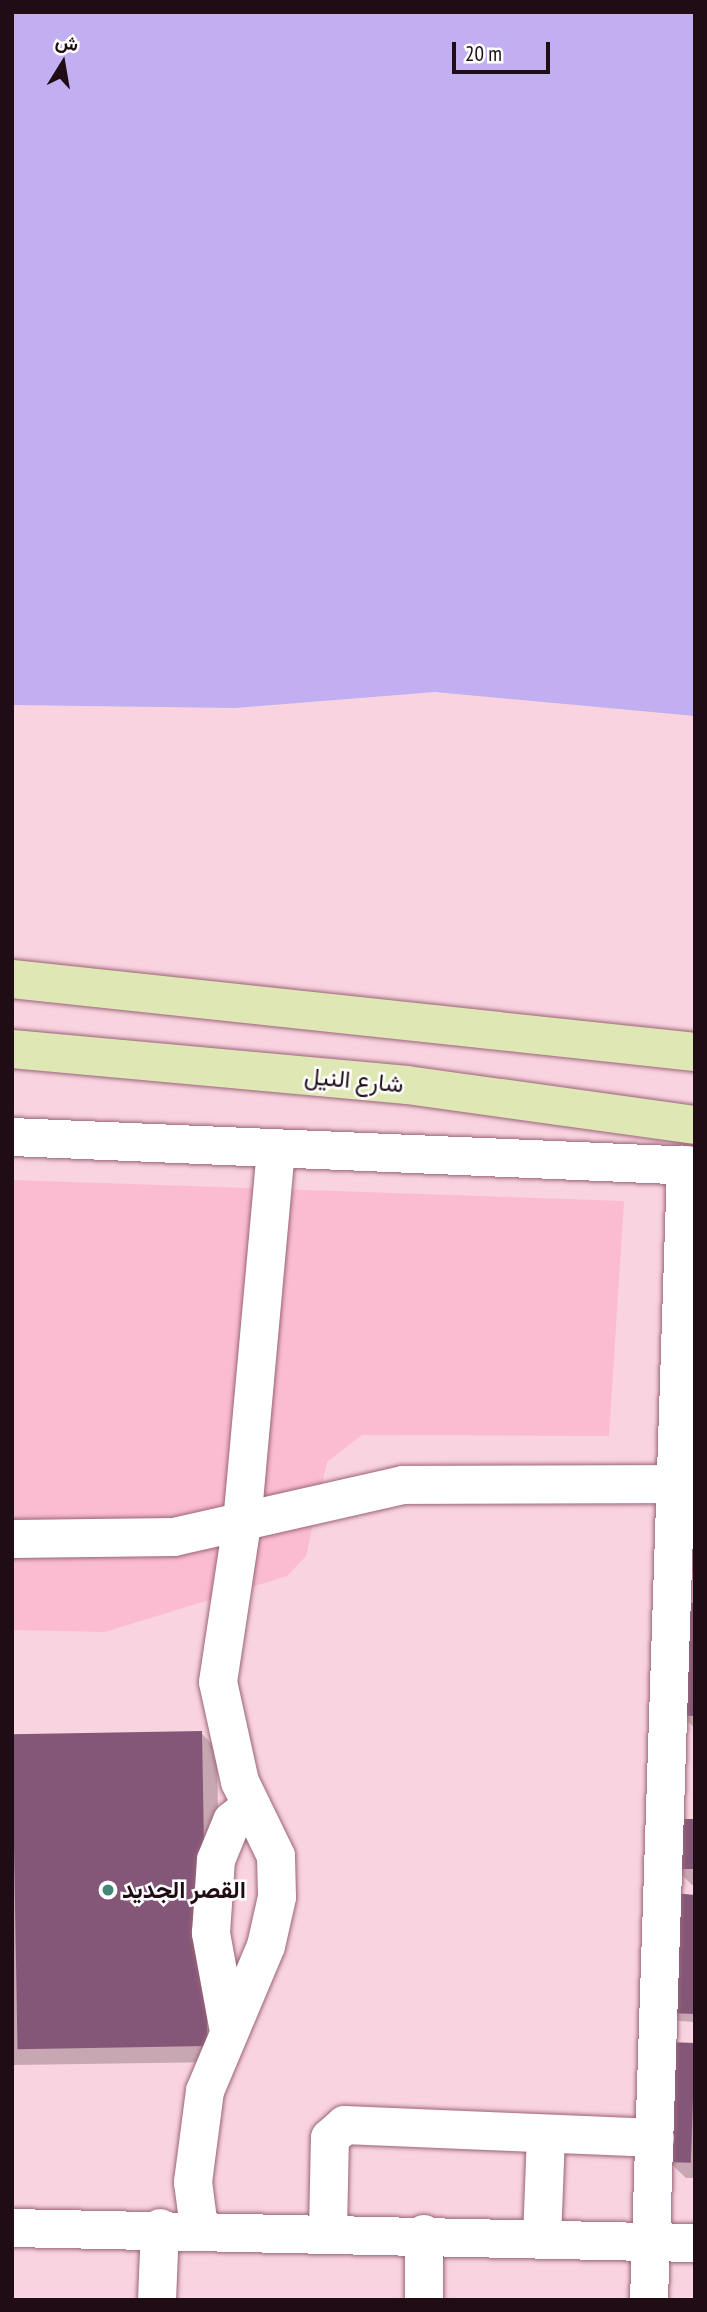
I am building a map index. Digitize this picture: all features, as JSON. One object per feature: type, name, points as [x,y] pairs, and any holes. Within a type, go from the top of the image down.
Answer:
[{"type":"main road","points":[[12,979],[695,1052]]},
{"type":"main road","name":"شارع النيل","points":[[12,1049],[407,1085],[693,1121]]},
{"type":"street","points":[[12,1137],[691,1166],[676,1484],[649,2300]]},
{"type":"street","points":[[199,2228],[193,2182],[198,2123],[228,2026],[266,1946],[277,1897],[276,1856],[251,1805],[220,1710],[218,1682],[242,1523],[276,1150]]},
{"type":"street","points":[[12,1539],[174,1537],[403,1485],[676,1484]]},
{"type":"street","points":[[228,2026],[211,1933],[216,1860],[232,1821],[251,1805]]},
{"type":"street","points":[[328,2231],[330,2138],[345,2125],[655,2138]]},
{"type":"street","points":[[542,2239],[546,2135]]},
{"type":"street","points":[[12,2228],[199,2228],[650,2244],[695,2243]]},
{"type":"street","points":[[157,2300],[160,2228]]},
{"type":"street","points":[[424,2234],[424,2300]]},
{"type":"shaded area","points":[[12,12],[695,12],[695,716],[435,692],[235,708],[12,705]]},
{"type":"shaded area","points":[[12,1180],[624,1201],[609,1436],[362,1435],[327,1462],[306,1556],[287,1576],[105,1632],[12,1630]]},
{"type":"building","points":[[681,1602],[695,1603],[695,1716],[676,1715]]},
{"type":"building","name":"القصر الجديد","points":[[202,1731],[207,2046],[18,2049],[12,1734]]},
{"type":"building","points":[[675,1819],[695,1819],[695,1869],[675,1869]]},
{"type":"building","points":[[674,1893],[695,1895],[695,2014],[668,2013]]},
{"type":"building","points":[[669,2042],[695,2043],[691,2163],[665,2162]]},
{"type":"place","name":"القصر الجديد","points":[[108,1890]]}]
